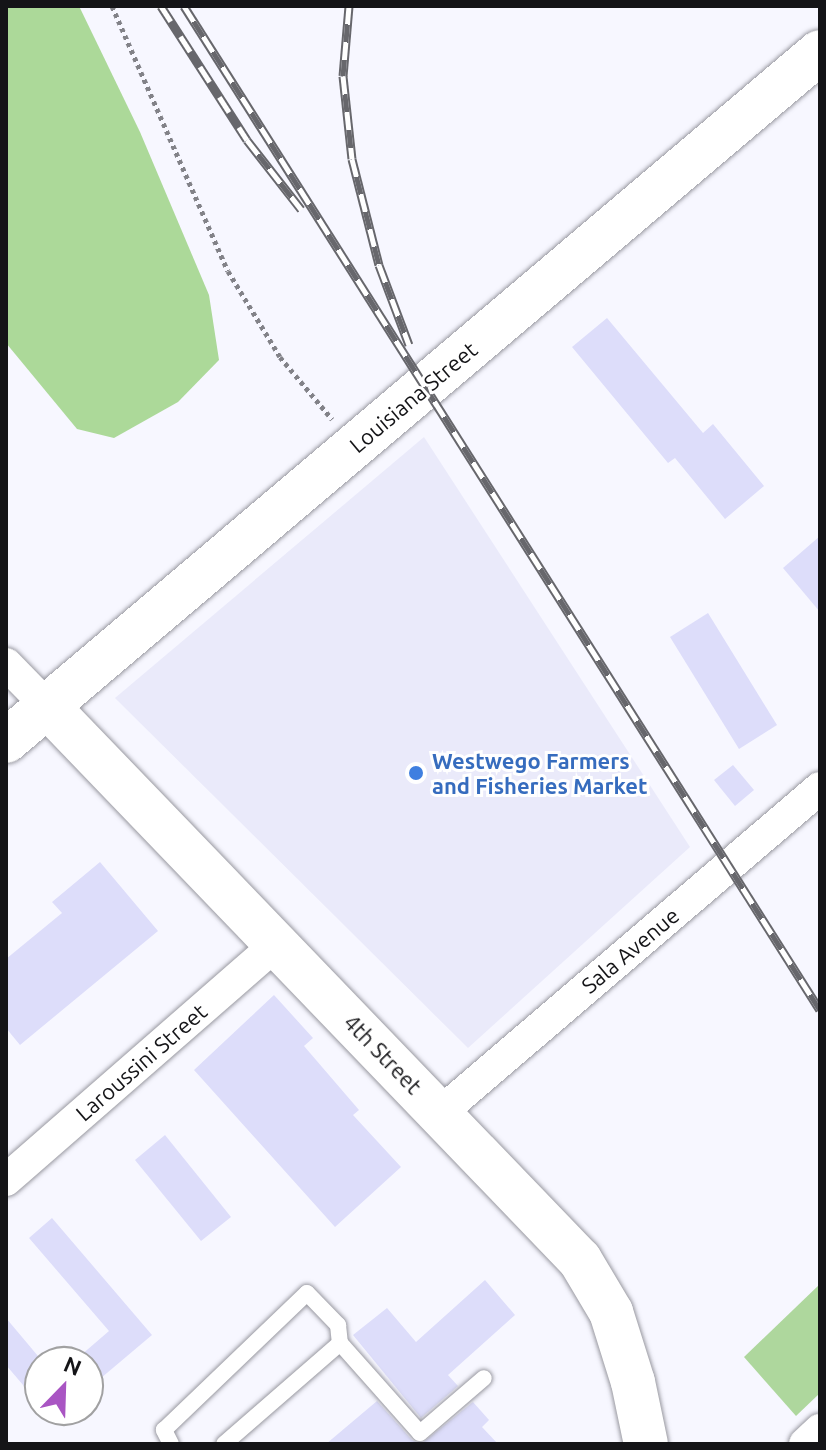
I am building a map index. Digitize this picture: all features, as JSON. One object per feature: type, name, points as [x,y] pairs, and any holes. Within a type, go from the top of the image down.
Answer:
[{"type":"main road","name":"Louisiana Street","points":[[6,741],[820,52]]},
{"type":"main road","name":"4th Street","points":[[47,706],[580,1260],[611,1312],[633,1382],[646,1444]]},
{"type":"street","points":[[6,664],[47,706]]},
{"type":"street","name":"Sala Avenue","points":[[440,1113],[820,788]]},
{"type":"street","name":"Laroussini Street","points":[[6,1180],[277,944]]},
{"type":"street","points":[[805,1444],[820,1430]]},
{"type":"lane","points":[[171,1444],[164,1430],[307,1293],[338,1325],[340,1343],[420,1433],[484,1378]]},
{"type":"lane","points":[[224,1444],[340,1343]]},
{"type":"path","points":[[112,6],[228,271],[280,357],[355,446]]},
{"type":"shaded area","name":"Westwego Farmers and Fisheries Market","points":[[424,437],[690,847],[468,1048],[115,698]]},
{"type":"green space","points":[[6,6],[79,6],[140,132],[209,295],[219,360],[178,402],[114,438],[77,429],[6,343]]},
{"type":"green space","points":[[820,1284],[820,1393],[796,1416],[744,1357]]},
{"type":"building","points":[[607,318],[703,433],[713,424],[764,486],[725,519],[675,458],[668,463],[572,347]]},
{"type":"building","points":[[820,536],[820,612],[783,568]]},
{"type":"building","points":[[708,613],[777,725],[739,749],[670,637]]},
{"type":"building","points":[[733,765],[754,790],[735,806],[714,780]]},
{"type":"building","points":[[100,862],[158,931],[20,1045],[6,1028],[6,959],[62,913],[52,902]]},
{"type":"building","points":[[274,995],[313,1038],[304,1046],[359,1110],[353,1115],[401,1167],[335,1227],[194,1070]]},
{"type":"building","points":[[165,1135],[231,1217],[201,1241],[135,1160]]},
{"type":"building","points":[[52,1218],[152,1335],[104,1376],[104,1346],[92,1346],[109,1331],[29,1238]]},
{"type":"building","points":[[485,1280],[515,1315],[448,1375],[458,1386],[421,1418],[353,1335],[387,1308],[416,1342]]},
{"type":"building","points":[[6,1318],[30,1346],[24,1346],[24,1386],[6,1365]]},
{"type":"building","points":[[377,1401],[412,1440],[421,1444],[326,1444]]},
{"type":"building","points":[[473,1402],[489,1420],[482,1427],[498,1444],[421,1444]]},
{"type":"railway","points":[[161,6],[247,140],[301,209]]},
{"type":"railway","points":[[184,6],[820,1010]]},
{"type":"railway","points":[[349,6],[343,76],[352,159],[379,265],[409,345]]},
{"type":"place","name":"Westwego Farmers and Fisheries Market","points":[[416,773]]}]
